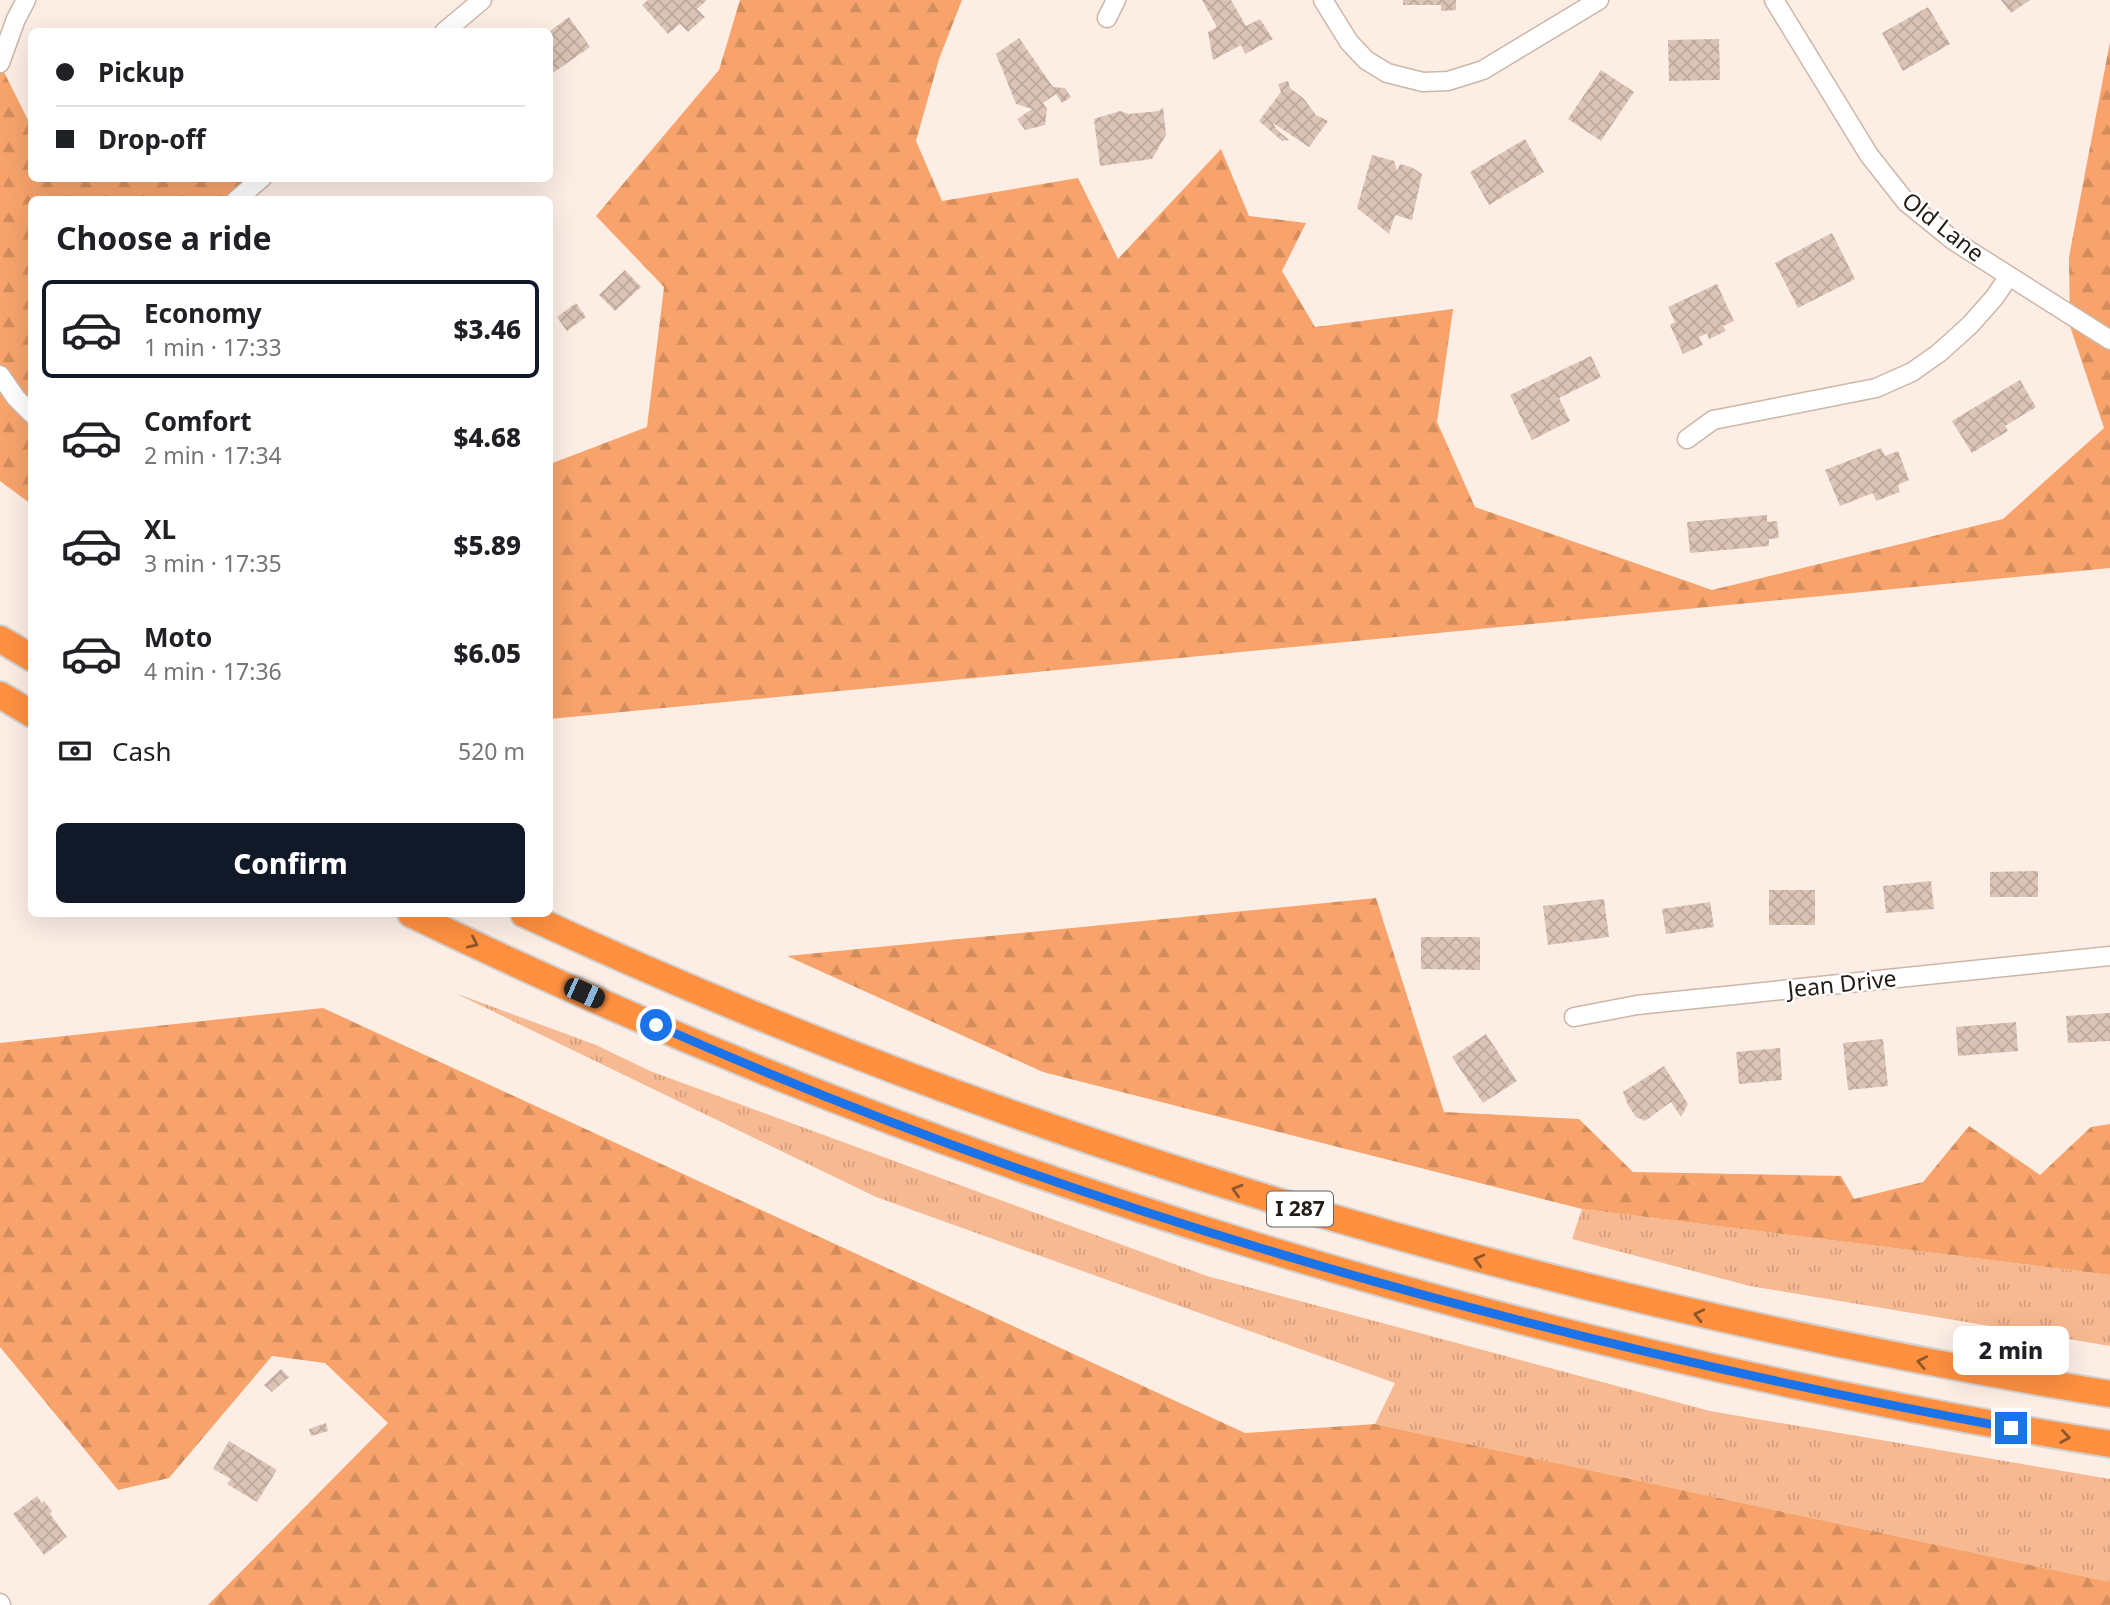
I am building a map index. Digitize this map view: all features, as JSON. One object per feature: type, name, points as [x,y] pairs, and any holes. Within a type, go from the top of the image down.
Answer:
[{"type":"highway","points":[[0,639],[28,656]]},
{"type":"highway","points":[[0,695],[28,712]]},
{"type":"highway","name":"I 287","points":[[418,917],[596,999],[803,1087],[1000,1161],[1210,1232],[1424,1295],[1615,1345],[1896,1406],[2110,1444]]},
{"type":"highway","name":"I 287","points":[[531,917],[724,1002],[917,1079],[1114,1150],[1312,1213],[1524,1272],[1713,1318],[1917,1361],[2110,1394]]},
{"type":"street","points":[[0,63],[26,0]]},
{"type":"street","points":[[449,28],[482,0]]},
{"type":"street","points":[[1107,18],[1116,0]]},
{"type":"street","points":[[1323,0],[1349,42],[1366,60],[1387,73],[1423,82],[1448,81],[1483,70],[1599,0]]},
{"type":"street","name":"Old Lane","points":[[1780,2],[1869,155],[1906,202],[1954,241],[2110,340]]},
{"type":"street","points":[[241,196],[257,182]]},
{"type":"street","points":[[1687,439],[1713,420],[1876,388],[1912,372],[1969,325],[1994,298],[2009,276]]},
{"type":"street","points":[[0,375],[28,410]]},
{"type":"street","name":"Jean Drive","points":[[1574,1017],[1637,1005],[2110,956]]},
{"type":"green space","points":[[740,0],[962,0],[939,59],[916,141],[942,201],[1078,178],[1118,259],[1221,149],[1249,216],[1306,223],[1282,271],[1315,327],[1453,309],[1437,422],[1475,507],[1712,590],[2003,519],[2104,428],[2070,326],[2069,257],[2110,42],[2110,568],[553,719],[553,463],[647,427],[664,287],[596,216],[719,70]]},
{"type":"green space","points":[[0,64],[28,120],[28,182],[260,182],[244,196],[28,196],[28,502],[0,481]]},
{"type":"green space","points":[[1376,898],[1444,1112],[1579,1119],[1633,1172],[1841,1176],[1854,1199],[1923,1182],[1969,1126],[2040,1175],[2091,1127],[2110,1124],[2110,1275],[1582,1209],[1043,1072],[787,956]]},
{"type":"green space","points":[[455,993],[596,1045],[650,1071],[1207,1276],[1710,1411],[2110,1479],[2110,1582],[1375,1424],[1395,1383],[876,1197]]},
{"type":"green space","points":[[323,1008],[1245,1433],[1375,1424],[2110,1582],[2110,1605],[208,1605],[388,1423],[325,1363],[272,1356],[169,1478],[118,1490],[0,1347],[0,1043]]},
{"type":"green space","points":[[1582,1209],[2110,1275],[2110,1346],[1750,1286],[1572,1239]]},
{"type":"building","points":[[648,0],[707,0],[697,9],[705,17],[688,32],[680,24],[668,34],[642,5]]},
{"type":"building","points":[[1202,0],[1231,0],[1246,26],[1260,19],[1273,39],[1245,54],[1241,45],[1213,60],[1208,32],[1217,27]]},
{"type":"building","points":[[1403,0],[1456,0],[1456,10],[1441,11],[1441,5],[1403,5]]},
{"type":"building","points":[[2001,0],[2030,0],[2011,13]]},
{"type":"building","points":[[1928,7],[1950,44],[1903,71],[1882,33]]},
{"type":"building","points":[[569,17],[590,47],[553,73],[553,29]]},
{"type":"building","points":[[1019,38],[1053,87],[1065,88],[1071,97],[1062,103],[1056,94],[1043,103],[1047,109],[1045,125],[1025,130],[1017,119],[1032,109],[1016,104],[996,54]]},
{"type":"building","points":[[1719,39],[1720,80],[1669,81],[1668,40]]},
{"type":"building","points":[[1601,70],[1634,92],[1601,141],[1568,119]]},
{"type":"building","points":[[1288,81],[1290,88],[1304,99],[1316,115],[1328,121],[1309,147],[1273,123],[1289,140],[1282,141],[1259,121],[1281,92],[1278,84]]},
{"type":"building","points":[[1163,107],[1166,135],[1152,159],[1100,166],[1094,119],[1120,111],[1129,114],[1159,111]]},
{"type":"building","points":[[1525,139],[1544,172],[1489,205],[1470,172]]},
{"type":"building","points":[[1372,155],[1394,161],[1397,171],[1400,164],[1422,174],[1412,220],[1395,215],[1389,234],[1357,208]]},
{"type":"building","points":[[1832,233],[1855,279],[1798,308],[1775,263]]},
{"type":"building","points":[[625,270],[641,287],[615,311],[599,295]]},
{"type":"building","points":[[1717,284],[1734,321],[1723,326],[1726,331],[1709,339],[1707,333],[1699,337],[1703,345],[1683,354],[1670,325],[1675,322],[1668,307]]},
{"type":"building","points":[[576,303],[586,317],[567,331],[557,317]]},
{"type":"building","points":[[1591,356],[1601,377],[1559,398],[1570,421],[1532,440],[1510,395]]},
{"type":"building","points":[[2020,380],[2036,407],[2005,426],[2008,431],[1972,453],[1952,421]]},
{"type":"building","points":[[1881,448],[1885,456],[1898,451],[1909,480],[1898,485],[1900,492],[1876,501],[1873,493],[1840,506],[1825,470]]},
{"type":"building","points":[[1767,515],[1767,522],[1777,521],[1779,538],[1769,539],[1769,546],[1690,553],[1687,522]]},
{"type":"building","points":[[2038,871],[2038,897],[1990,897],[1990,872]]},
{"type":"building","points":[[1931,881],[1934,909],[1886,913],[1883,886]]},
{"type":"building","points":[[1769,890],[1815,890],[1815,925],[1769,925]]},
{"type":"building","points":[[1604,899],[1609,937],[1548,945],[1543,906]]},
{"type":"building","points":[[1710,902],[1714,927],[1666,934],[1662,909]]},
{"type":"building","points":[[1421,937],[1480,937],[1480,970],[1421,969]]},
{"type":"building","points":[[2110,1013],[2110,1041],[2068,1043],[2066,1016]]},
{"type":"building","points":[[2016,1022],[2018,1051],[1958,1056],[1956,1027]]},
{"type":"building","points":[[1486,1034],[1517,1081],[1483,1103],[1452,1057]]},
{"type":"building","points":[[1883,1039],[1888,1086],[1848,1090],[1843,1043]]},
{"type":"building","points":[[1780,1048],[1782,1080],[1739,1084],[1736,1052]]},
{"type":"building","points":[[1664,1066],[1688,1104],[1681,1117],[1671,1102],[1645,1121],[1636,1117],[1623,1092]]},
{"type":"building","points":[[281,1369],[289,1377],[272,1392],[264,1385]]},
{"type":"building","points":[[326,1423],[328,1431],[311,1436],[309,1429]]},
{"type":"building","points":[[229,1441],[277,1470],[257,1502],[227,1484],[231,1479],[213,1469]]},
{"type":"building","points":[[37,1496],[52,1511],[50,1514],[67,1537],[44,1555],[13,1514]]},
{"type":"route","points":[[656,1025],[803,1087],[1000,1161],[1099,1196],[1299,1260],[1602,1342],[1807,1388],[2011,1428]]}]
